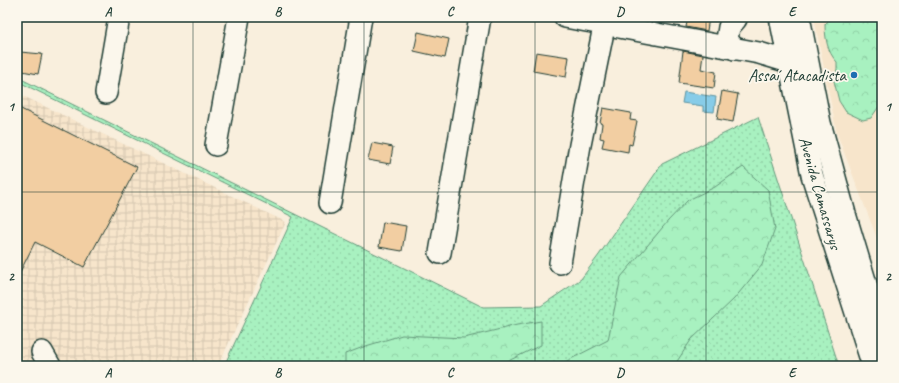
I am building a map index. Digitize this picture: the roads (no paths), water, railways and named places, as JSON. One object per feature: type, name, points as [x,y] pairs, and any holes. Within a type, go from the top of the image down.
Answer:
[{"type":"street","points":[[106,93],[119,17]]},
{"type":"street","points":[[216,145],[239,17]]},
{"type":"street","points":[[330,203],[361,17]]},
{"type":"street","points":[[440,253],[480,17]]},
{"type":"street","points":[[565,17],[605,21],[759,53],[789,62]]},
{"type":"street","name":"Avenida Camassarys","points":[[780,17],[812,175],[873,366]]},
{"type":"street","name":"Avenida Camassarys","points":[[799,17],[822,130],[845,214],[882,336]]},
{"type":"street","points":[[735,18],[729,27],[727,40],[735,49]]},
{"type":"street","points":[[560,263],[580,145],[605,21]]},
{"type":"water","points":[[684,92],[716,97],[714,112],[703,111],[703,106],[682,103]]},
{"type":"place","name":"Assaí Atacadista","points":[[854,75]]}]
